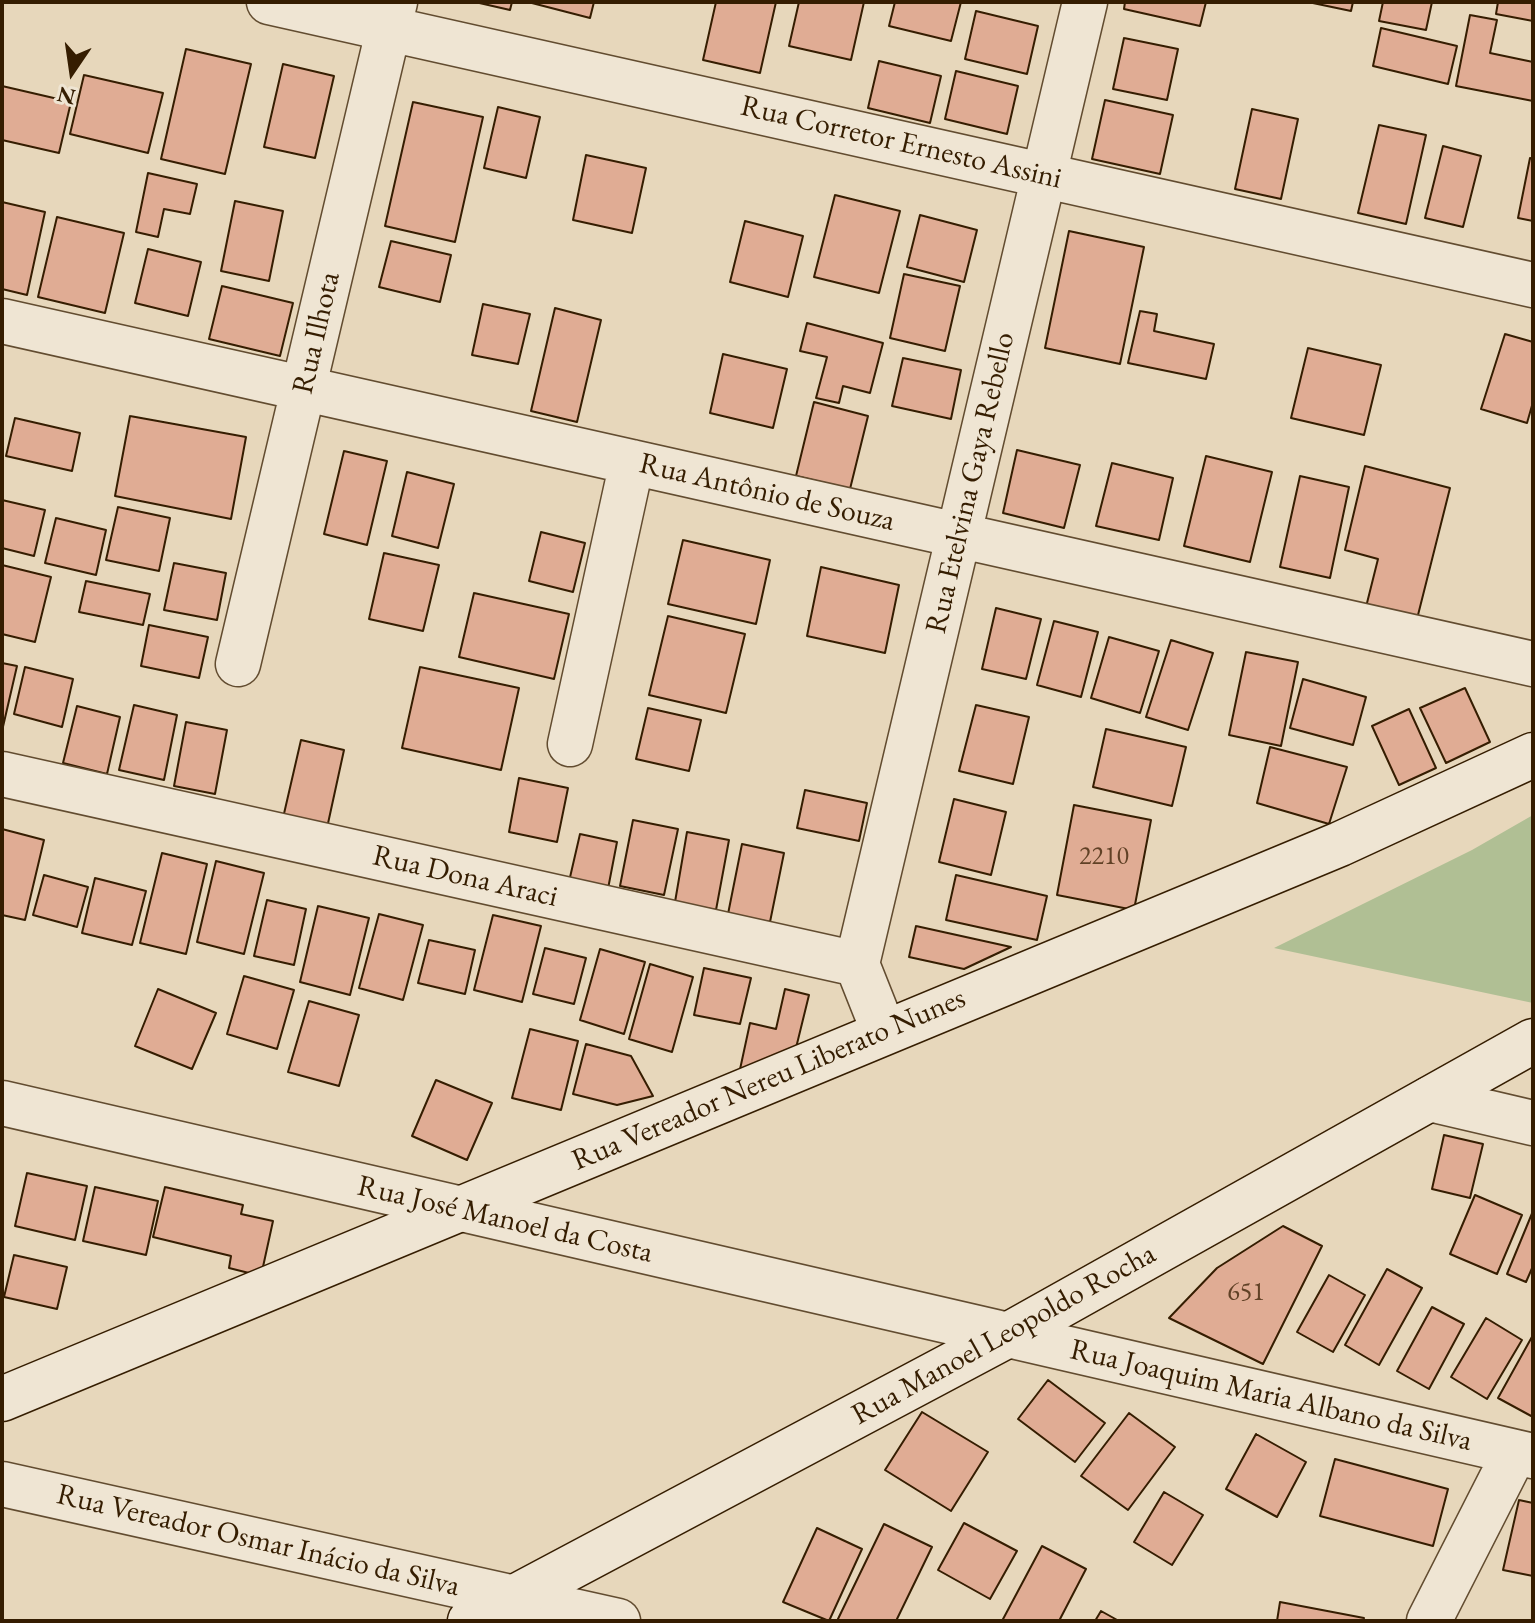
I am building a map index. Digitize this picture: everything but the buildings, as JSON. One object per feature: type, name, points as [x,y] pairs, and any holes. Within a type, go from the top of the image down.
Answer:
[{"type":"street","name":"Rua Corretor Ernesto Assini","points":[[269,2],[392,15],[1044,175],[1533,285]]},
{"type":"street","name":"Rua Etelvina Gaya Rebello","points":[[857,964],[1085,2]]},
{"type":"street","name":"Rua Ilhota","points":[[238,664],[392,15]]},
{"type":"street","name":"Rua Antônio de Souza","points":[[2,321],[1533,664]]},
{"type":"street","points":[[570,744],[632,462]]},
{"type":"street","name":"Rua Vereador Nereu Liberato Nunes","points":[[2,1399],[1340,844],[1533,755]]},
{"type":"street","name":"Rua Dona Araci","points":[[2,774],[857,964]]},
{"type":"street","points":[[857,964],[884,1032]]},
{"type":"street","name":"Rua Manoel Leopoldo Rocha","points":[[470,1621],[1008,1335],[1533,1041]]},
{"type":"street","points":[[1430,1099],[1533,1123]]},
{"type":"street","name":"Rua José Manoel da Costa","points":[[2,1103],[1008,1335]]},
{"type":"street","name":"Rua Joaquim Maria Albano da Silva","points":[[1008,1335],[1524,1454]]},
{"type":"street","points":[[1429,1621],[1524,1454]]},
{"type":"street","name":"Rua Vereador Osmar Inácio da Silva","points":[[2,1484],[618,1621]]},
{"type":"green space","points":[[1533,815],[1533,1003],[1274,948],[1472,850]]}]
